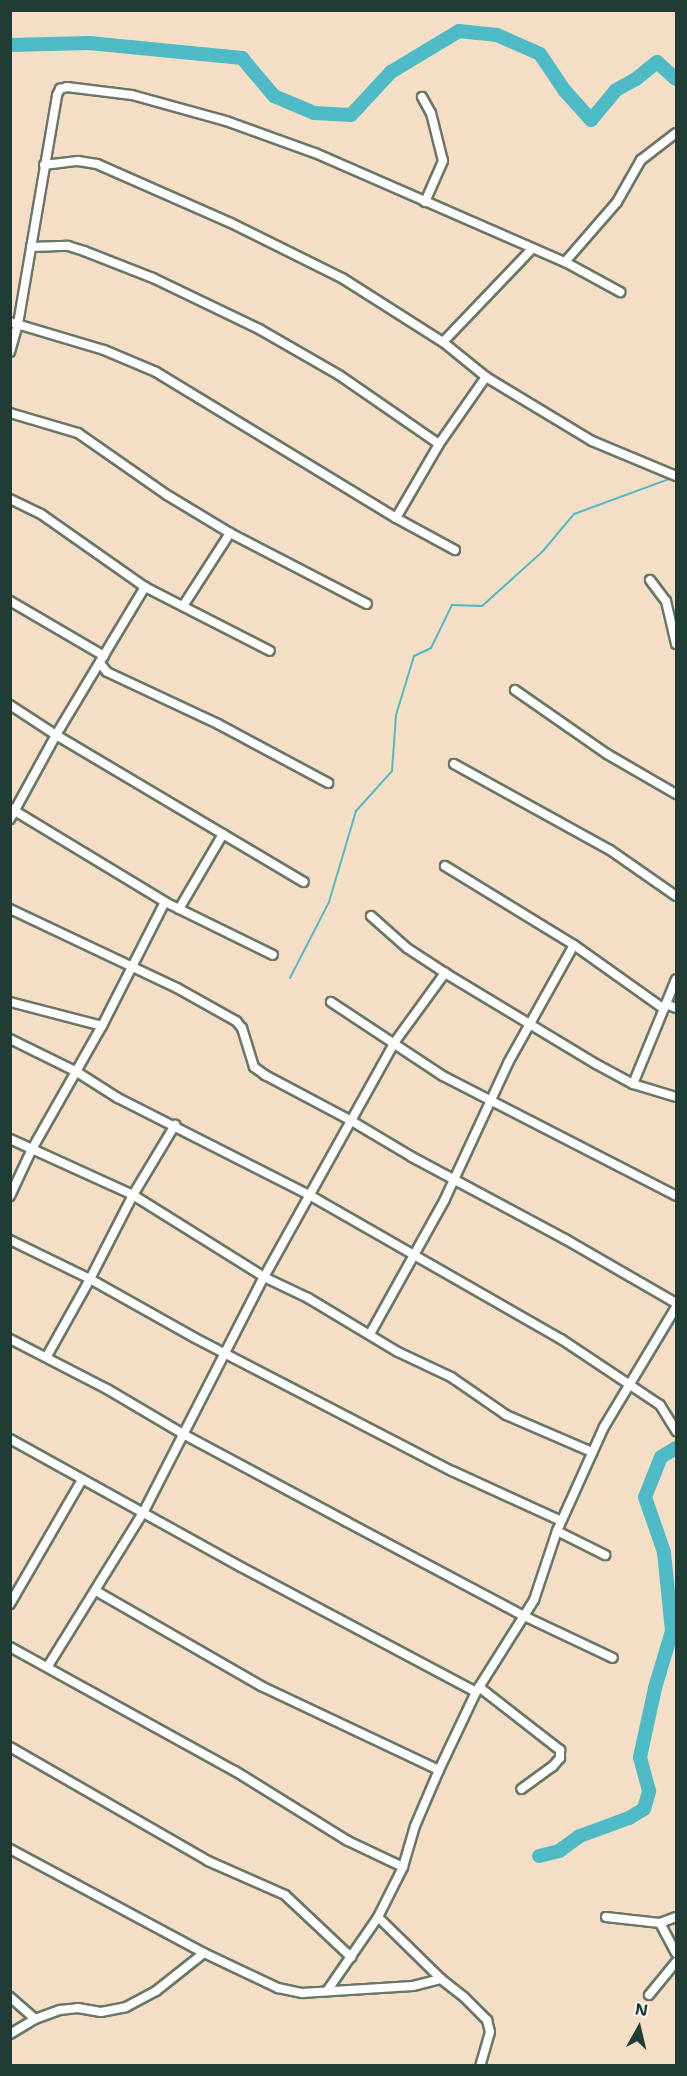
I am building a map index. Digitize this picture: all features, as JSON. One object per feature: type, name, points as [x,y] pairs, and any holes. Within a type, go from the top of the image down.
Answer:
[{"type":"street","points":[[10,352],[57,95],[60,89],[67,87],[132,95],[226,120],[315,153],[565,262],[620,292]]},
{"type":"street","points":[[422,97],[430,113],[443,161],[426,202]]},
{"type":"street","points":[[565,262],[617,201],[641,160],[676,133]]},
{"type":"street","points":[[44,165],[88,161],[137,181],[342,278],[443,342],[486,377],[592,441],[676,476]]},
{"type":"street","points":[[31,246],[68,246],[84,251],[153,278],[238,318],[339,375],[439,444]]},
{"type":"street","points":[[443,342],[532,249]]},
{"type":"street","points":[[14,323],[104,350],[156,372],[396,518],[455,550]]},
{"type":"street","points":[[396,518],[439,444],[486,377]]},
{"type":"street","points":[[10,413],[78,433],[167,495],[230,533],[367,604]]},
{"type":"street","points":[[10,499],[40,514],[145,586],[270,651]]},
{"type":"street","points":[[183,606],[230,533]]},
{"type":"street","points":[[651,580],[666,601],[674,626],[676,644]]},
{"type":"street","points":[[10,819],[13,809],[145,586]]},
{"type":"street","points":[[10,601],[102,660],[107,672]]},
{"type":"street","points":[[94,673],[107,672],[218,724],[328,783]]},
{"type":"street","points":[[515,690],[607,754],[676,794]]},
{"type":"street","points":[[10,705],[56,735],[304,882]]},
{"type":"street","points":[[454,764],[610,850],[676,896]]},
{"type":"street","points":[[13,809],[165,902],[273,955]]},
{"type":"street","points":[[180,909],[223,834]]},
{"type":"street","points":[[445,866],[574,945],[665,1007],[676,1008]]},
{"type":"street","points":[[10,1196],[32,1149],[102,1026],[165,902]]},
{"type":"street","points":[[10,909],[177,988],[240,1024],[254,1067],[676,1303]]},
{"type":"street","points":[[371,916],[407,948],[529,1023],[633,1084],[676,1097]]},
{"type":"street","points":[[370,1334],[454,1180],[529,1023],[574,945]]},
{"type":"street","points":[[48,1666],[144,1511],[264,1277],[394,1043],[445,973]]},
{"type":"street","points":[[633,1084],[676,979]]},
{"type":"street","points":[[10,1002],[102,1026]]},
{"type":"street","points":[[331,1002],[443,1076],[676,1196]]},
{"type":"street","points":[[10,1039],[76,1072],[118,1098],[311,1196],[561,1339],[660,1405],[676,1431]]},
{"type":"street","points":[[47,1356],[133,1196],[175,1125]]},
{"type":"street","points":[[10,1138],[133,1196],[264,1277],[308,1298],[398,1352],[451,1377],[506,1415],[592,1452]]},
{"type":"street","points":[[10,1240],[90,1279],[226,1354],[452,1471],[561,1521]]},
{"type":"street","points":[[327,1991],[378,1917],[403,1867],[416,1826],[439,1770],[478,1690],[534,1600],[557,1531],[592,1452],[629,1385],[674,1319],[676,1307]]},
{"type":"street","points":[[10,1339],[47,1356],[183,1434],[524,1616],[613,1658]]},
{"type":"street","points":[[10,1439],[82,1480],[144,1511],[241,1567],[478,1690],[560,1750],[560,1758],[553,1766],[521,1789]]},
{"type":"street","points":[[10,1604],[82,1480]]},
{"type":"street","points":[[557,1531],[605,1555]]},
{"type":"street","points":[[96,1591],[261,1686],[439,1770]]},
{"type":"street","points":[[10,1647],[235,1771],[348,1841],[403,1867]]},
{"type":"street","points":[[10,1747],[208,1861],[285,1895],[351,1957]]},
{"type":"street","points":[[10,1848],[204,1953],[278,1988],[302,1992],[327,1991],[413,1986],[441,1979]]},
{"type":"street","points":[[378,1917],[487,2020],[489,2026],[480,2066]]},
{"type":"street","points":[[606,1917],[660,1923],[676,1917]]},
{"type":"street","points":[[660,1923],[676,1953]]},
{"type":"street","points":[[10,2034],[35,2019],[60,2010],[78,2008],[101,2012],[126,2007],[156,1991],[204,1953]]},
{"type":"street","points":[[649,1995],[676,1962]]},
{"type":"street","points":[[10,1997],[35,2019]]},
{"type":"waterway","points":[[10,45],[89,43],[242,58],[274,96],[314,113],[351,115],[391,72],[459,31],[497,35],[540,54],[565,91],[591,120],[616,90],[636,79],[657,62],[676,79]]},
{"type":"waterway","points":[[676,302],[676,322]]},
{"type":"waterway","points":[[290,978],[329,902],[356,811],[392,771],[396,715],[414,656],[431,648],[452,605],[482,606],[543,551],[574,514],[672,478]]},
{"type":"waterway","points":[[539,1856],[559,1851],[580,1836],[629,1818],[644,1809],[649,1791],[640,1757],[655,1688],[672,1631],[664,1552],[645,1497],[661,1457],[676,1448]]}]
